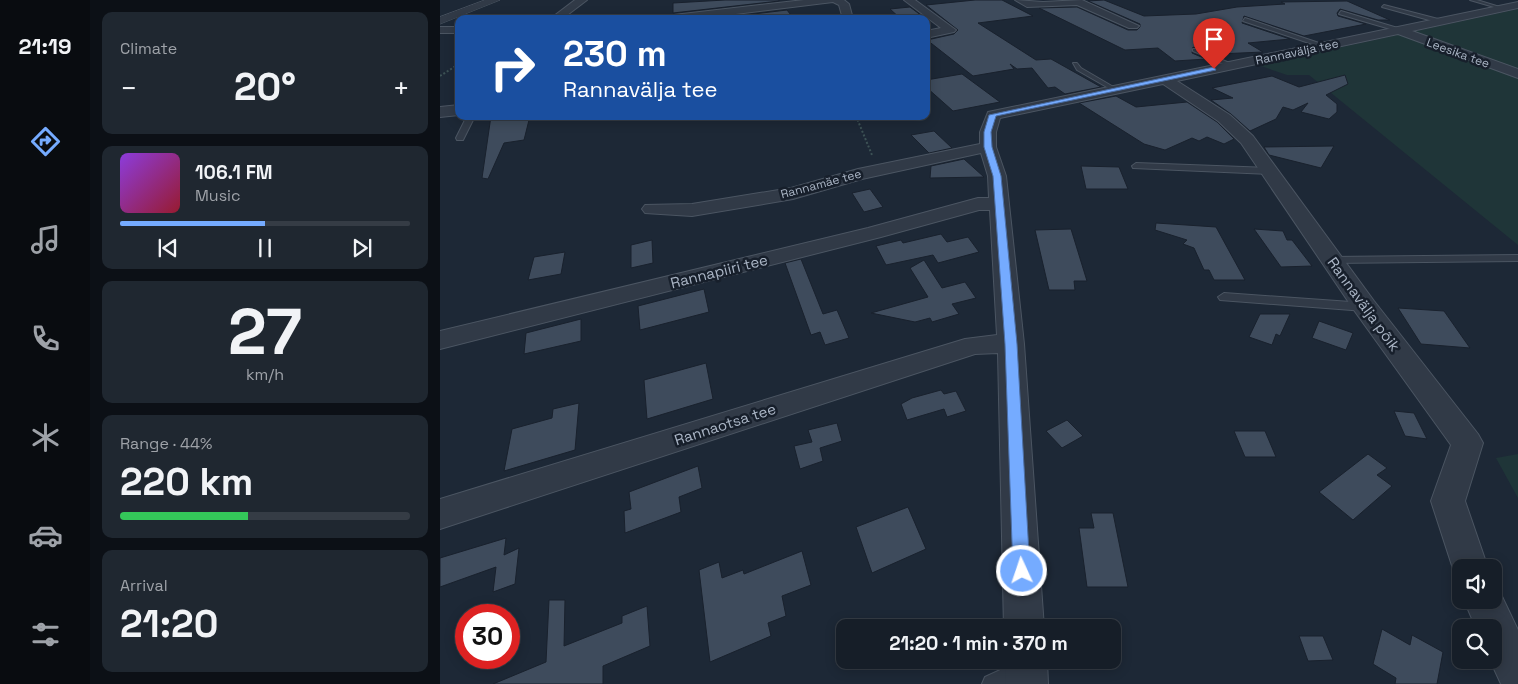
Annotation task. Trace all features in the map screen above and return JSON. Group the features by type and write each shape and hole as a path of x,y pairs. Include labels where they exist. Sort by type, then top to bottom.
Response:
{"street":[{"path":"456,15 495,0"},
{"path":"561,15 582,0"},
{"path":"702,14 710,0"},
{"path":"695,15 739,14 830,0"},
{"path":"837,0 844,4 847,15"},
{"path":"909,0 930,15"},
{"path":"1020,0 1027,4 1043,5 1078,2 1133,26"},
{"name":"Rannavälja tee","path":"1024,619 1011,344 997,176 988,147 988,132 993,115 1510,6"},
{"path":"440,21 455,15"},
{"path":"930,15 950,30 930,34"},
{"path":"440,30 455,30"},
{"name":"Leesika tee","path":"1399,30 1518,74"},
{"name":"Rannavälja põik","path":"1165,79 1224,118 1247,140 1365,307 1467,443 1448,501 1467,559"},
{"path":"440,112 455,110"},
{"name":"Rannamäe tee","path":"652,209 692,210 793,193 880,169 988,147"},
{"name":"Rannapiiri tee","path":"440,340 874,233 978,204 999,204"},
{"name":"Rannaotsa tee","path":"440,514 974,345 1011,344"},
{"path":"1487,609 1518,675"}],"lane":[{"path":"1472,0 1510,6"},
{"path":"1384,6 1440,21"},
{"path":"1341,12 1399,30"},
{"path":"1245,20 1323,46"},
{"path":"1194,50 1231,65"},
{"path":"1075,64 1079,69 1114,89"},
{"path":"460,138 469,120"},
{"path":"1136,166 1270,171"},
{"path":"1331,260 1518,258"},
{"path":"1224,297 1365,307"}],"path":[{"path":"440,76 455,67"},
{"path":"857,120 866,144 880,169"}],"green space":[{"path":"1518,9 1518,245 1309,75 1287,75 1258,65"},
{"path":"1518,454 1518,498 1496,458"}],"building":[{"path":"725,0 779,1 673,13 673,3"},
{"path":"975,0 1002,0 1033,16 978,23 1036,60 1051,59 1101,87 1065,94 1055,87 1048,88 1032,68 1017,69 1010,64 1014,69 973,76 930,42 930,39 954,34 958,30 926,5"},
{"path":"1104,0 1144,16 1196,14 1237,7 1285,4 1281,2 1347,1 1390,20 1378,20 1340,9 1337,13 1338,16 1366,24 1304,36 1244,16 1242,23 1290,39 1248,43 1263,52 1218,54 1226,57 1193,47 1192,53 1206,59 1175,61 1158,48 1125,50 1039,8 1077,7 1128,30 1137,30 1140,27 1140,24 1088,1"},
{"path":"910,7 921,15 897,15 890,9"},
{"path":"787,10 791,15 745,15"},
{"path":"962,74 1000,102 953,111 930,91 930,79"},
{"path":"1345,75 1348,84 1326,95 1337,104 1337,112 1329,119 1301,112 1308,103 1293,110 1283,107 1276,119 1250,131 1211,100 1233,98 1212,88 1272,76 1299,87"},
{"path":"1116,96 1136,107 1187,102 1217,122 1234,139 1224,144 1207,137 1199,141 1192,138 1165,150 1144,144 1079,103"},
{"path":"490,120 529,120 524,140 504,143 488,179 482,178"},
{"path":"934,131 952,148 929,153 911,135"},
{"path":"1334,146 1321,168 1269,155 1264,147"},
{"path":"964,159 984,177 930,178 931,166"},
{"path":"1081,166 1119,167 1128,189 1086,189"},
{"path":"870,189 883,207 864,212 852,193"},
{"path":"1156,223 1216,227 1245,280 1214,280 1209,270 1204,270 1194,248 1183,244 1187,240 1155,230"},
{"path":"1071,229 1087,281 1074,281 1075,290 1049,290 1035,230"},
{"path":"1254,229 1283,231 1287,240 1292,240 1312,266 1281,267"},
{"path":"941,234 947,242 968,237 979,252 938,263 933,255 886,265 876,246 901,240 903,243"},
{"path":"652,240 653,263 631,268 631,245"},
{"path":"565,252 561,274 528,280 534,257"},
{"path":"801,259 823,314 837,310 849,338 825,345 820,332 811,335 785,263"},
{"path":"924,260 942,288 965,282 976,298 952,304 959,314 932,322 930,318 915,322 871,313 928,297 910,268"},
{"path":"704,289 709,312 640,330 638,306"},
{"path":"1398,308 1444,311 1470,348 1421,344"},
{"path":"1260,314 1290,314 1280,336 1276,334 1272,345 1249,337"},
{"path":"581,319 581,341 524,354 526,333"},
{"path":"1319,321 1353,333 1346,350 1312,338"},
{"path":"706,363 713,399 647,419 644,380"},
{"path":"941,390 944,394 956,391 966,411 947,417 944,409 907,420 901,404 912,398"},
{"path":"579,403 575,450 504,471 512,429 552,418 553,409"},
{"path":"1394,411 1414,413 1427,439 1405,436"},
{"path":"1067,420 1083,436 1062,448 1046,431"},
{"path":"837,423 842,441 820,448 823,461 800,469 794,446 812,442 808,430"},
{"path":"1234,431 1265,431 1276,457 1245,457"},
{"path":"1368,454 1387,468 1377,475 1392,486 1353,520 1319,492"},
{"path":"698,466 702,488 679,497 681,512 625,533 624,511 631,509 629,492"},
{"path":"908,507 926,549 872,573 856,527"},
{"path":"1091,513 1113,513 1128,587 1087,587 1079,528 1094,528"},
{"path":"506,538 504,555 519,548 515,584 493,592 496,567 440,587 440,558"},
{"path":"802,551 811,585 782,596 786,616 768,623 771,636 710,662 699,570 719,562 722,578 743,570 744,574"},
{"path":"549,600 565,600 564,646 622,623 622,616 647,606 650,646 603,666 603,684 493,684 546,662"},
{"path":"1382,629 1410,645 1412,635 1443,652 1437,684 1395,684 1396,678 1373,664"},
{"path":"1299,636 1323,636 1333,660 1308,661"}],"route":[{"path":"1022,571 1011,344 997,176 988,147 988,132 993,115 1024,107 1214,69"}]}
